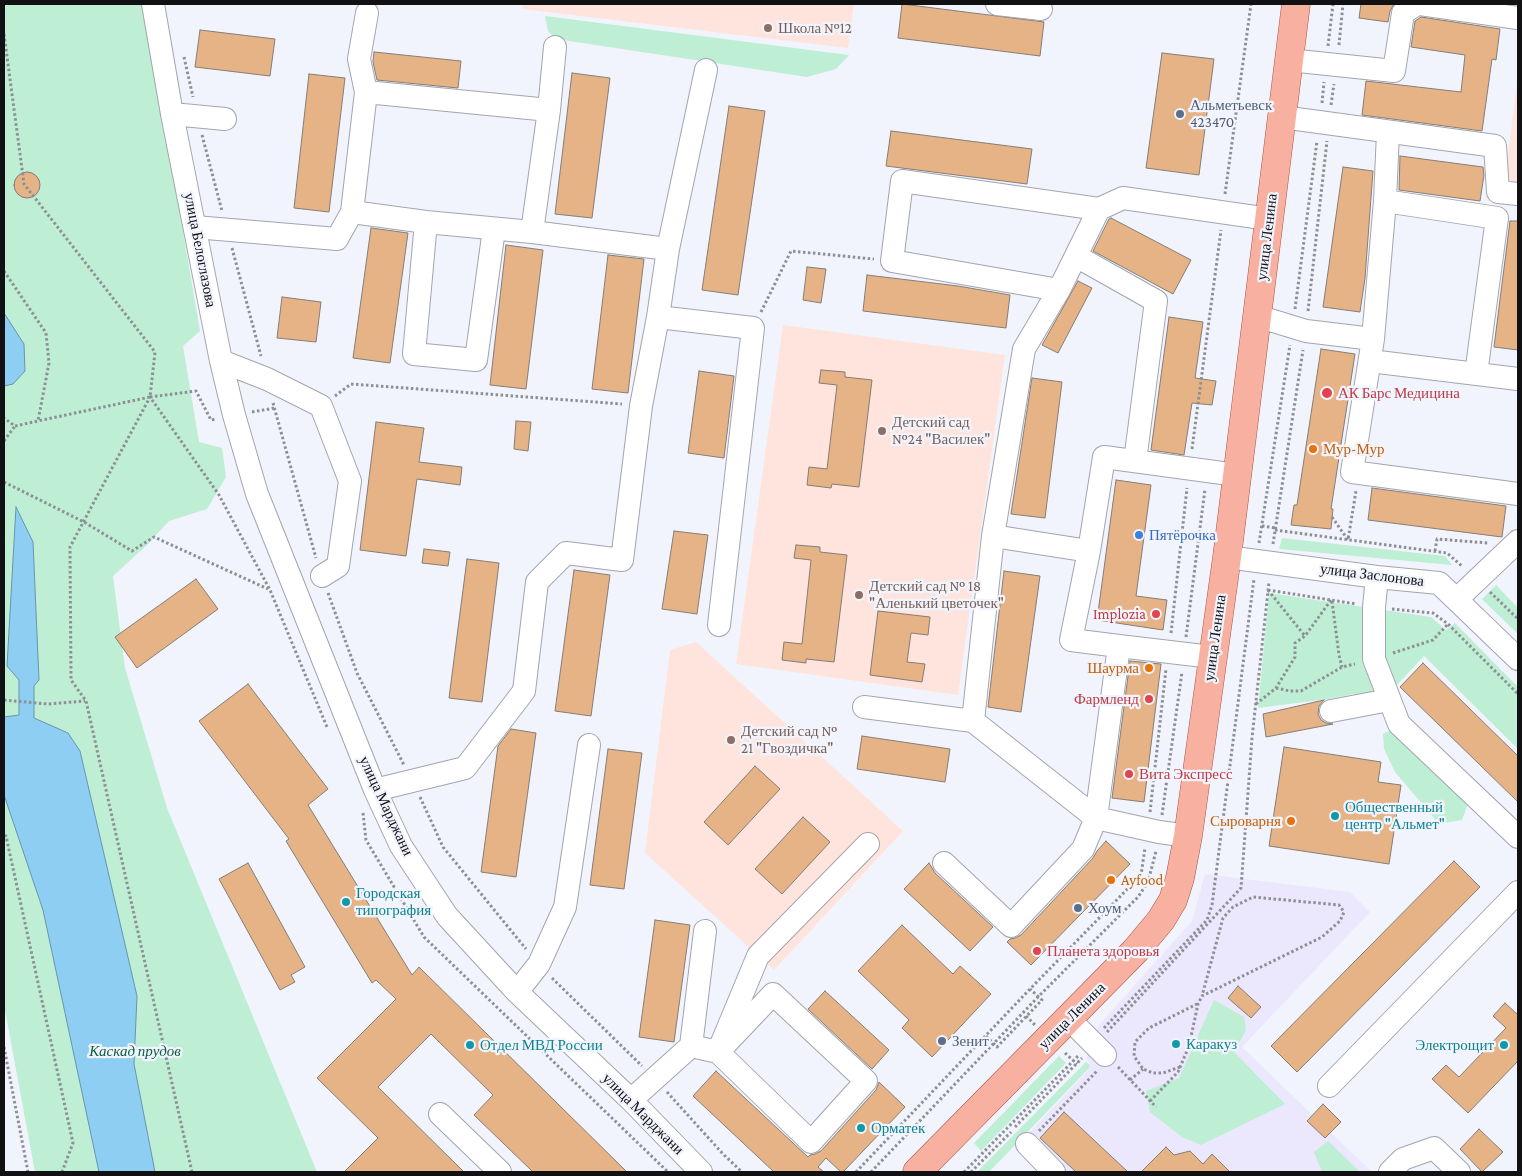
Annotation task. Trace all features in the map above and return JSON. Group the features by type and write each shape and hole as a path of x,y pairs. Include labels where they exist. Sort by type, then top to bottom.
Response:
{"main road":[{"name":"улица Ленина","path":"917,1172 1136,950 1161,920 1173,900 1180,878 1188,836 1227,557 1296,4"}],"street":[{"name":"улица Белоглазова","path":"153,4 172,114 221,361 234,415 257,494"},
{"path":"997,4 1041,9"},
{"path":"1289,60 1394,72 1403,14 1418,4 1518,18"},
{"path":"195,227 338,239 352,212 366,92 359,59 368,13"},
{"path":"532,232 549,110 555,47"},
{"path":"367,797 465,768 524,691 537,582 566,553 622,560 641,406 658,317 668,248 706,70"},
{"path":"366,92 549,110"},
{"path":"172,114 225,119"},
{"path":"1282,117 1495,146 1498,192 1518,194"},
{"path":"1388,132 1385,200 1371,350 1352,472 1518,494"},
{"path":"1060,290 892,261 902,181 1099,209 1123,198 1269,219"},
{"path":"1385,200 1497,218 1476,374"},
{"path":"974,721 993,536 1024,349 1060,290 1099,209"},
{"path":"352,212 426,222 668,248"},
{"path":"426,222 414,354 458,359 476,360 494,229"},
{"path":"1076,256 1156,302 1135,461"},
{"path":"1257,316 1371,350 1476,374 1518,379"},
{"path":"658,317 753,328 719,624"},
{"path":"221,361 267,379 321,406 350,481 338,566 322,576"},
{"path":"1212,657 1071,640 1089,551 1104,457 1237,475"},
{"name":"улица Марджани","path":"257,494 367,797 402,846 447,916 517,992 631,1100 702,1172"},
{"path":"993,536 1089,551"},
{"path":"1457,599 1516,543"},
{"name":"улица Заслонова","path":"1227,557 1376,577 1439,583 1518,659"},
{"path":"1376,577 1374,659 1399,724 1518,837"},
{"path":"944,863 1011,926 1083,849 1096,818 1120,646"},
{"path":"1331,711 1389,700"},
{"path":"864,707 974,721 1096,818 1148,830 1188,836"},
{"path":"517,992 539,964 565,907 589,745"},
{"path":"718,1052 758,956 868,844"},
{"path":"1329,1086 1518,892"},
{"path":"631,1100 691,1046 705,931"},
{"path":"691,1046 718,1052 811,1142 866,1081 773,994 718,1052"},
{"path":"1069,1019 1107,1056"},
{"path":"440,1114 500,1172"},
{"path":"1027,1144 1054,1172"},
{"path":"1390,1172 1403,1159 1434,1148 1459,1172"}],"path":[{"path":"856,1172 1141,875 1148,830 1189,469 1251,4"},
{"path":"1305,636 1268,590 1270,563 1306,331 1343,4"},
{"path":"4,34 24,184 155,352 150,397 70,547 70,680 86,701 192,1172"},
{"path":"183,51 197,116 274,408 322,576 356,673 413,782 443,847 539,964 655,1079 742,1172"},
{"path":"753,328 790,251 892,261"},
{"path":"4,271 46,334 49,363 38,421"},
{"path":"321,406 351,384 641,406"},
{"path":"4,441 15,426 150,397"},
{"path":"150,397 220,495 270,590 329,733"},
{"path":"274,408 283,408"},
{"path":"4,418 15,426"},
{"path":"1348,540 1358,481 1364,474"},
{"path":"4,482 84,522 132,551 154,537 270,590"},
{"path":"1332,517 1348,540"},
{"path":"1262,526 1447,553 1518,619"},
{"path":"1435,551 1437,539 1516,543"},
{"path":"1268,590 1374,607 1433,613 1448,624 1518,694"},
{"path":"1256,704 1276,688 1295,657 1295,643 1305,636 1332,600"},
{"path":"1332,600 1342,667"},
{"path":"1276,688 1301,691 1342,667 1433,640 1448,624"},
{"path":"4,700 48,704 86,701"},
{"path":"366,840 363,814 367,797"},
{"path":"4,836 6,836 73,1142 62,1172"},
{"path":"1150,1101 1178,1072 1189,1046 1198,1004 1202,996 1223,918 1233,907 1253,896 1339,905 1344,912 1340,922 1322,937 1202,996"},
{"path":"986,1036 997,1047 1042,1000 1030,989"},
{"path":"1180,1067 1163,1073 1153,1073 1143,1069 1134,1056 1135,1042 1149,1028 1198,1004"},
{"path":"4,1047 28,1172"},
{"path":"1027,1144 1107,1056 1156,1107"},
{"path":"1130,1080 1143,1069"}],"shaded area":[{"name":"Школа №12","path":"523,4 854,4 848,48 522,9"},
{"path":"1518,74 1518,182 1505,180"},
{"path":"783,325 1005,355 958,695 736,664"},
{"name":"Детский сад № 21 \"Гвоздичка\"","path":"696,642 903,831 774,970 645,853 670,650"},
{"path":"1205,874 1350,892 1370,912 1242,1047 1372,1172 1039,1172 1015,1148 1092,1066 1086,1058 1098,1026 1192,921"}],"green space":[{"name":"Каскад прудов","path":"4,4 144,4 200,331 183,346 199,442 222,448 226,477 207,509 169,521 148,544 113,576 125,668 167,808 317,1172 35,1172 4,1005"},
{"path":"545,16 849,55 836,69 807,77 556,39 548,31"},
{"path":"1282,538 1445,556 1452,565 1279,549"},
{"path":"1496,585 1518,608 1518,634 1482,599"},
{"path":"1269,593 1431,617 1446,630 1455,623 1518,687 1518,749 1424,656 1380,703 1353,694 1258,708"},
{"path":"1395,728 1470,798 1462,820 1439,824 1395,772 1384,749 1383,734"},
{"path":"1214,1000 1244,1017 1246,1030 1234,1052 1285,1104 1201,1145 1182,1137 1150,1112 1146,1091 1179,1078"},
{"path":"1059,1056 1066,1063 981,1151 974,1143"},
{"path":"1086,1062 1091,1066 989,1172 977,1172"},
{"path":"1328,1141 1360,1172 1322,1172 1314,1152"}],"water":[{"path":"4,313 24,344 25,371 13,384 4,386"},
{"path":"16,507 33,542 39,680 34,686 34,718 68,733 80,751 137,996 134,1064 155,1172 99,1172 43,910 4,795 4,717 19,715 19,680 7,666"}],"building":[{"path":"902,4 1044,22 1040,56 898,38"},
{"path":"1361,4 1394,4 1390,11 1388,22 1359,18"},
{"path":"1421,17 1500,29 1496,60 1492,59 1482,131 1362,115 1366,81 1461,92 1465,55 1411,47 1415,21"},
{"path":"200,30 275,39 270,76 195,67"},
{"path":"374,52 461,61 458,88 377,80 373,62"},
{"name":"Альметьевск 423470","path":"1162,53 1214,59 1199,175 1146,168"},
{"path":"572,73 610,78 592,218 555,214"},
{"path":"309,74 345,78 329,212 294,208"},
{"path":"729,106 765,111 738,295 702,290"},
{"path":"891,131 1032,149 1027,184 886,166"},
{"path":"1400,156 1483,167 1484,175 1480,201 1399,190"},
{"path":"1343,167 1373,171 1365,278 1360,312 1323,307"},
{"path":"27,172 36,176 40,185 36,194 27,198 18,194 14,185 18,176"},
{"path":"1111,218 1191,260 1173,294 1093,251"},
{"path":"1510,221 1518,221 1518,350 1494,347"},
{"path":"371,228 408,233 390,363 353,358"},
{"path":"506,245 543,250 526,389 490,385"},
{"path":"608,255 644,259 628,393 592,389"},
{"path":"807,267 826,269 821,303 803,300"},
{"path":"867,275 958,286 1010,295 1006,328 863,311"},
{"path":"1078,281 1092,288 1058,353 1042,345"},
{"path":"282,297 321,302 316,342 277,338"},
{"path":"1169,317 1203,322 1195,378 1216,381 1212,405 1192,403 1184,455 1151,450"},
{"path":"1321,349 1355,354 1331,509 1333,509 1331,529 1291,525 1294,505 1297,505"},
{"path":"821,370 845,372 845,377 872,380 859,487 832,484 831,488 807,485 809,467 827,469 837,385 819,383"},
{"path":"699,371 734,376 724,458 688,453"},
{"path":"1032,378 1062,382 1045,518 1011,514"},
{"path":"516,421 531,422 528,451 514,449"},
{"path":"376,422 424,428 419,462 462,467 460,485 417,479 406,556 360,550"},
{"path":"1116,480 1151,485 1136,596 1167,600 1163,630 1097,620"},
{"path":"1372,488 1506,506 1502,537 1368,520"},
{"path":"674,531 708,535 697,614 662,609"},
{"path":"796,545 820,547 820,552 847,555 834,662 806,659 806,663 782,660 784,642 802,644 811,560 794,558"},
{"path":"424,549 450,552 448,566 422,563"},
{"path":"467,559 499,563 482,702 449,698"},
{"path":"574,570 610,575 591,716 555,711"},
{"path":"1004,571 1040,576 1021,712 988,707"},
{"path":"196,579 218,609 137,668 115,637"},
{"path":"878,611 930,617 928,635 911,633 907,662 925,664 922,682 870,675"},
{"path":"1130,661 1161,664 1144,802 1112,798"},
{"path":"1423,663 1518,756 1518,802 1400,687"},
{"path":"248,684 328,789 308,805 412,975 419,967 627,1172 533,1172 474,1115 493,1095 431,1034 378,1087 464,1172 344,1172 378,1138 317,1078 396,999 376,980 372,983 286,841 289,839 199,721"},
{"path":"1324,700 1319,706 1318,714 1321,720 1333,724 1266,737 1263,714"},
{"path":"511,729 536,733 516,877 481,872 498,746"},
{"path":"862,736 950,749 945,782 857,769"},
{"name":"Общественный центр \"Альмет\"","path":"1284,747 1381,762 1378,782 1401,785 1389,864 1269,846"},
{"path":"608,749 642,753 624,889 590,885"},
{"path":"755,766 780,789 728,845 704,822"},
{"path":"803,817 830,842 782,894 755,869"},
{"path":"1106,841 1130,864 1031,965 1007,942 1021,935 1093,858"},
{"path":"1454,861 1480,887 1297,1072 1271,1046"},
{"path":"248,863 305,967 291,975 295,982 280,990 219,879"},
{"path":"929,863 935,873 993,927 970,951 904,889"},
{"path":"655,920 690,925 674,1042 639,1037"},
{"path":"902,925 953,974 960,966 991,994 932,1057 902,1028 909,1020 858,971"},
{"path":"1238,986 1261,1007 1251,1018 1228,998"},
{"path":"825,991 889,1050 872,1069 808,1009"},
{"name":"Электрощит","path":"1505,1003 1518,1015 1518,1061 1468,1113 1432,1079 1446,1065 1459,1077 1506,1028 1493,1016"},
{"path":"716,1071 808,1157 821,1151 876,1090 879,1082 905,1107 843,1172 826,1158 818,1167 824,1172 774,1172 693,1096"},
{"path":"1323,1104 1341,1122 1325,1138 1307,1121"},
{"path":"1064,1112 1128,1172 1076,1172 1040,1138"},
{"path":"1479,1129 1503,1152 1482,1172 1460,1149"},
{"path":"1166,1147 1174,1155 1190,1151 1203,1164 1212,1154 1230,1172 1141,1172"}],"place":[{"name":"Школа №12","path":"768,28"},
{"name":"Альметьевск 423470","path":"1180,114"},
{"name":"АК Барс Медицина","path":"1327,393"},
{"name":"Детский сад №24 \"Василек\"","path":"882,431"},
{"name":"Мур-Мур","path":"1313,449"},
{"name":"Пятёрочка","path":"1139,535"},
{"name":"Детский сад № 18 \"Аленький цветочек\"","path":"859,595"},
{"name":"Implozia","path":"1156,614"},
{"name":"Шаурма","path":"1149,668"},
{"name":"Фармленд","path":"1149,699"},
{"name":"Детский сад № 21 \"Гвоздичка\"","path":"731,740"},
{"name":"Вита Экспресс","path":"1129,774"},
{"name":"Общественный центр \"Альмет\"","path":"1335,816"},
{"name":"Сыроварня","path":"1291,821"},
{"name":"Ayfood","path":"1111,880"},
{"name":"Городская типография","path":"346,902"},
{"name":"Хоум","path":"1078,908"},
{"name":"Планета здоровья","path":"1037,951"},
{"name":"Зенит","path":"942,1041"},
{"name":"Каракуз","path":"1176,1044"},
{"name":"Отдел МВД России","path":"470,1045"},
{"name":"Электрощит","path":"1504,1045"},
{"name":"Орматек","path":"861,1128"}]}
